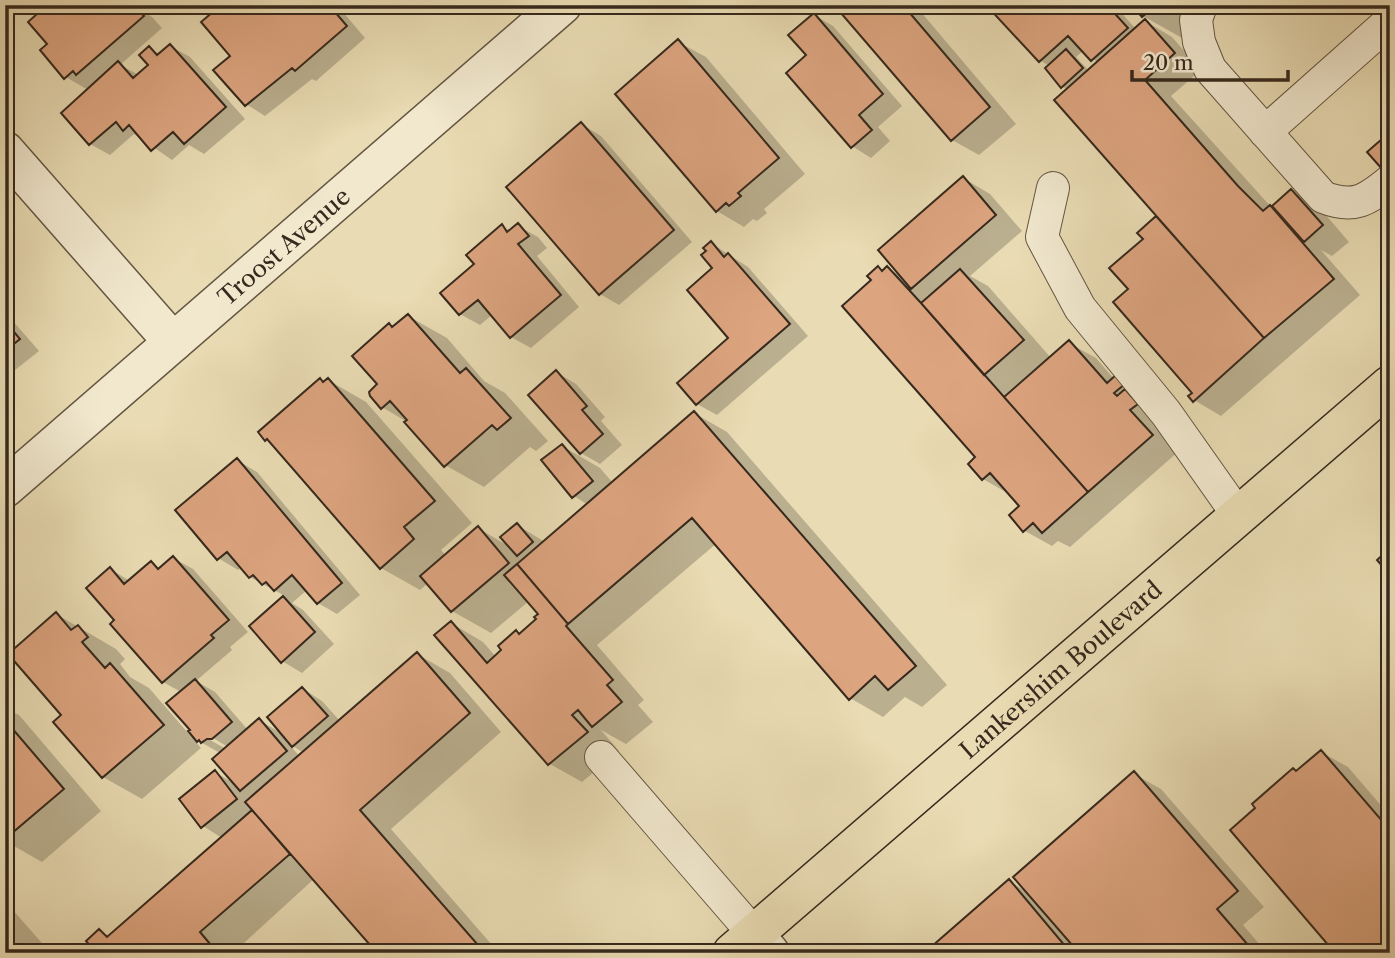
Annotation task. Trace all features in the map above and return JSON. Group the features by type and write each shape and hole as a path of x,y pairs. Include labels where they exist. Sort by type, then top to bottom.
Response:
{"main road":[{"name":"Lankershim Boulevard","path":"752,946 1390,385"}],"street":[{"name":"Troost Avenue","path":"5,488 562,5"},
{"path":"5,151 173,342"}],"lane":[{"path":"1201,5 1196,20 1199,42 1210,69 1323,197 1342,205 1368,199 1390,181"},
{"path":"1265,132 1390,21"},
{"path":"1053,188 1042,237 1080,308 1166,413 1238,516"},
{"path":"601,757 752,946"}],"building":[{"path":"47,5 115,5 121,13 134,5 144,16 76,75 73,71 64,79 40,50 47,44 28,22"},
{"path":"221,5 329,5 347,26 295,71 292,68 245,106 213,70 230,56 201,22"},
{"path":"834,5 903,5 990,107 951,141"},
{"path":"986,5 1107,5 1128,28 1091,61 1068,36 1039,62"},
{"path":"1132,5 1156,5 1142,17"},
{"path":"814,13 883,94 859,115 872,130 851,148 786,73 806,55 788,35"},
{"path":"1145,19 1175,53 1145,80 1238,186 1263,211 1270,205 1334,279 1264,338 1054,100"},
{"path":"678,39 779,158 738,193 741,196 729,206 726,203 716,212 615,94"},
{"path":"170,44 226,107 184,144 173,132 151,151 129,125 123,131 116,122 89,145 61,113 118,61 133,78 148,65 139,55 149,46 157,55"},
{"path":"1066,49 1083,68 1061,88 1045,68"},
{"path":"581,122 674,230 599,295 506,187"},
{"path":"1390,132 1390,178 1367,152"},
{"path":"963,176 996,215 911,289 878,250"},
{"path":"1291,189 1323,225 1304,242 1272,206"},
{"path":"1156,216 1264,338 1193,402 1188,396 1192,393 1113,302 1128,289 1109,268 1143,239 1137,233"},
{"path":"518,223 529,236 518,244 561,295 510,338 478,300 459,315 440,293 474,264 466,255 502,224 507,232"},
{"path":"711,241 724,257 728,253 790,324 696,405 677,383 728,338 687,290 712,268 701,255 706,251 703,248"},
{"path":"878,266 882,271 887,266 1088,492 1042,533 1033,523 1023,532 1009,515 1019,506 990,473 982,480 968,464 975,457 842,306 871,280 867,276"},
{"path":"960,269 1024,340 984,375 921,303"},
{"path":"408,314 460,373 466,368 511,418 497,430 492,425 444,467 404,422 407,420 390,401 381,409 370,396 369,392 377,384 352,356 389,323 392,327"},
{"path":"5,321 20,339 5,351"},
{"path":"1069,340 1107,383 1117,374 1125,384 1114,393 1117,396 1125,389 1138,404 1130,410 1153,435 1088,492 1004,397"},
{"path":"556,370 587,406 582,410 603,434 580,454 528,395"},
{"path":"320,378 323,382 328,378 435,501 404,527 414,539 380,569 258,432"},
{"path":"694,411 916,666 888,690 875,676 849,700 692,518 568,624 517,564"},
{"path":"562,444 593,481 572,498 541,460"},
{"path":"237,458 342,583 317,604 292,575 274,591 266,582 262,585 253,575 249,578 227,552 217,560 175,510"},
{"path":"517,523 533,542 517,556 500,537"},
{"path":"478,526 509,563 451,612 420,576"},
{"path":"1390,548 1390,575 1377,560"},
{"path":"173,556 229,620 211,635 214,638 162,683 110,624 114,620 86,588 110,567 124,584 151,561 158,569"},
{"path":"517,564 613,680 607,685 622,702 592,727 578,710 572,715 588,732 548,765 434,635 451,621 487,663 501,650 498,646 516,630 519,634 538,614 504,575"},
{"path":"283,596 315,632 281,663 249,626"},
{"path":"56,612 71,630 78,625 88,637 82,642 105,668 110,663 164,725 102,778 53,722 61,715 8,654"},
{"path":"417,652 470,713 360,810 485,953 377,953 245,802"},
{"path":"195,679 232,722 212,739 201,743 199,740 197,742 166,703"},
{"path":"302,687 328,716 292,747 267,717"},
{"path":"259,718 287,751 240,791 212,759"},
{"path":"5,720 64,789 5,839"},
{"path":"1321,750 1390,830 1390,953 1335,953 1230,830 1255,808 1252,804 1293,768 1296,771"},
{"path":"215,770 237,799 201,828 179,799"},
{"path":"1134,771 1238,891 1217,909 1255,953 1079,953 1013,877"},
{"path":"252,810 290,854 200,932 216,951 214,953 88,953 93,949 86,941 99,929 107,937"},
{"path":"1009,879 1071,953 925,953 931,947"}]}
